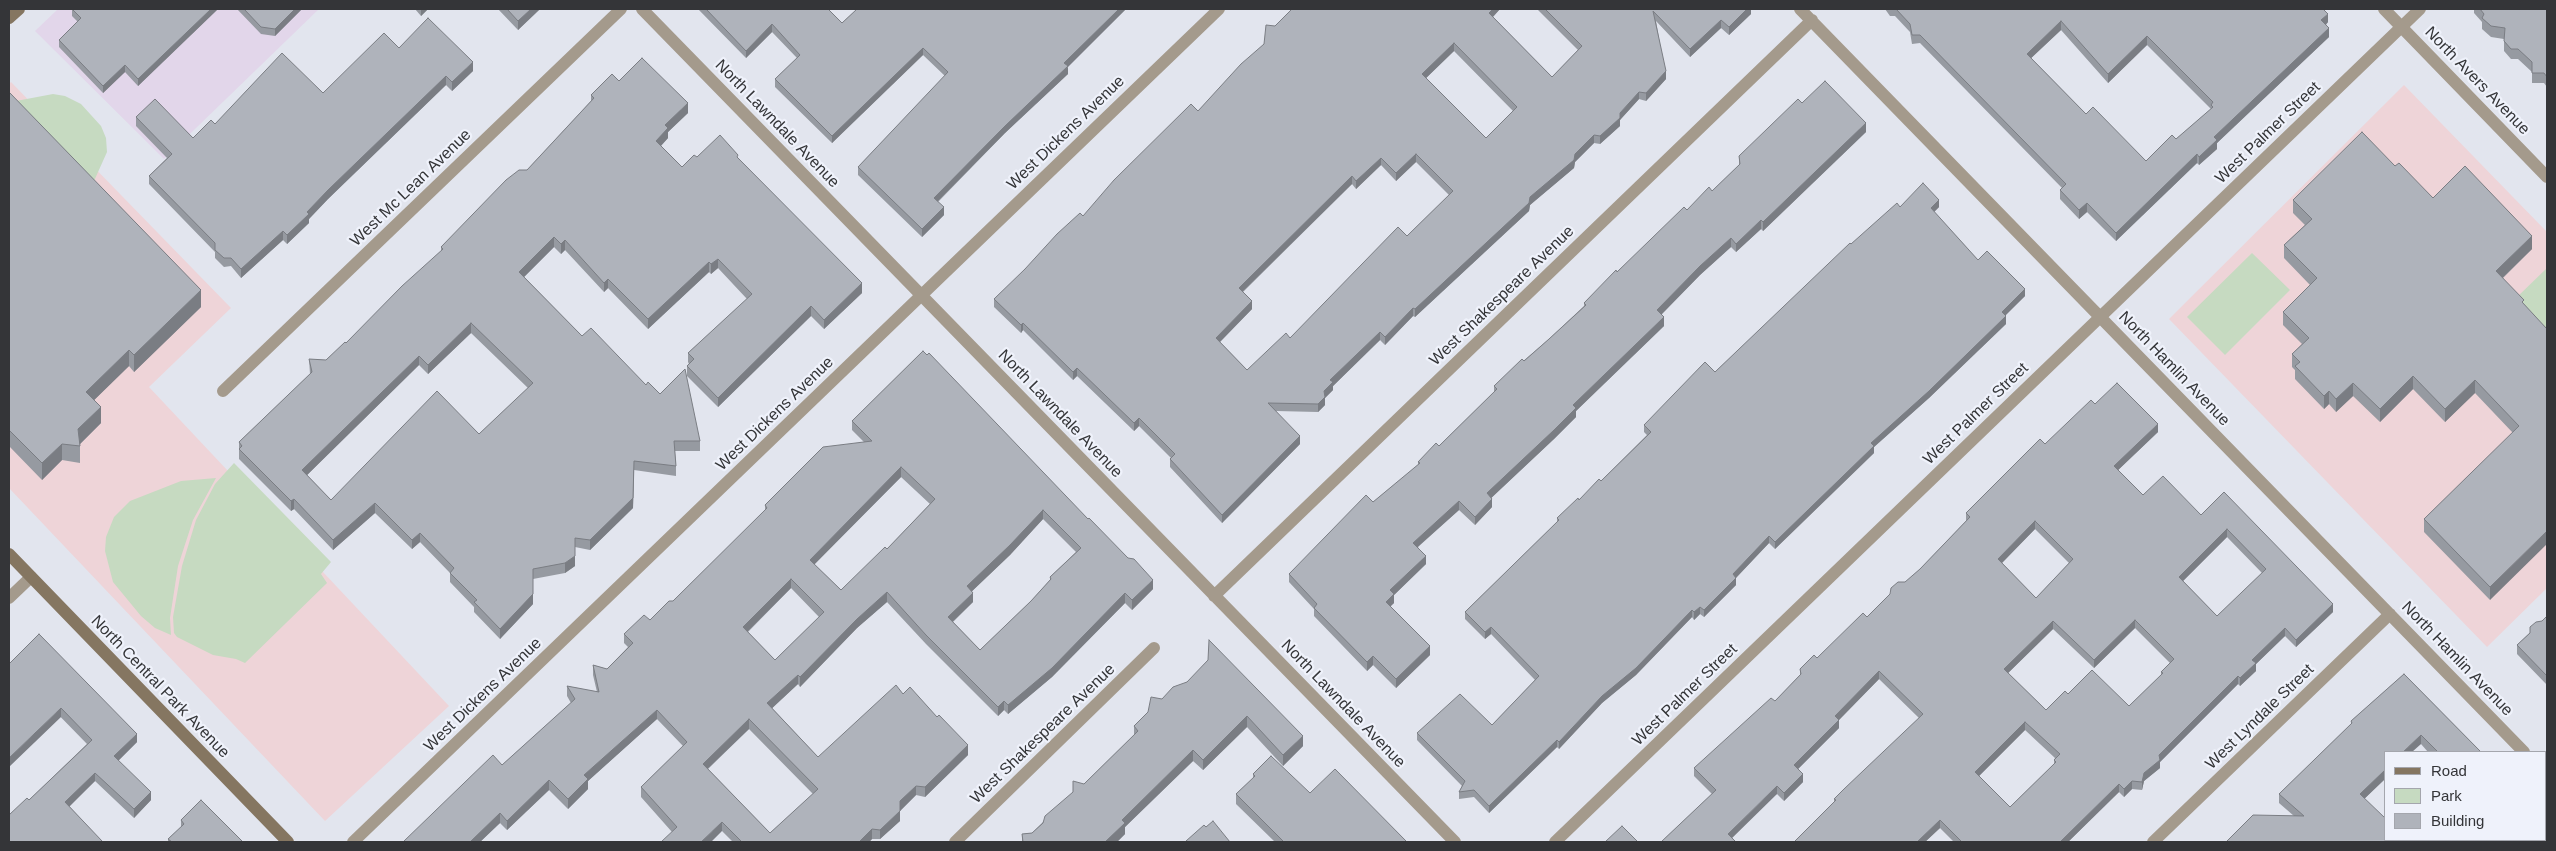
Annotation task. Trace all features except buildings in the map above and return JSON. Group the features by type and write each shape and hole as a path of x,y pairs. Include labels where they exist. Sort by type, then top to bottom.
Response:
{"street":[{"path":"9,18 19,9"},
{"name":"West Mc Lean Avenue","path":"223,391 621,9"},
{"name":"North Lawndale Avenue","path":"642,9 1454,842"},
{"name":"West Dickens Avenue","path":"353,842 1219,9"},
{"name":"North Hamlin Avenue","path":"1800,9 2523,751"},
{"name":"North Avers Avenue","path":"2384,9 2547,177"},
{"name":"West Palmer Street","path":"1555,842 2420,9"},
{"name":"West Shakespeare Avenue","path":"1214,596 1812,20"},
{"name":"North Central Park Avenue","path":"9,554 288,842"},
{"path":"9,598 31,576"},
{"name":"West Lyndale Street","path":"2153,842 2390,614"},
{"name":"West Shakespeare Avenue","path":"955,842 1154,648"}],"shaded area":[{"path":"58,9 319,9 164,159 35,31"},
{"path":"11,82 231,308 149,387 449,706 325,821 9,488 9,84"},
{"path":"2404,85 2547,232 2547,588 2487,647 2169,319"}],"green space":[{"path":"53,94 65,96 81,104 101,126 106,138 107,152 94,181 16,101"},
{"path":"2252,253 2290,290 2225,355 2187,317"},
{"path":"2547,268 2547,333 2514,300"},
{"path":"234,463 331,562 321,574 327,583 245,663 236,659 213,655 177,637 174,633 173,617 182,566 196,520 215,484"},
{"path":"216,478 193,520 178,566 170,618 171,635 155,628 141,616 113,582 105,551 106,537 114,517 130,501 181,481"}]}
